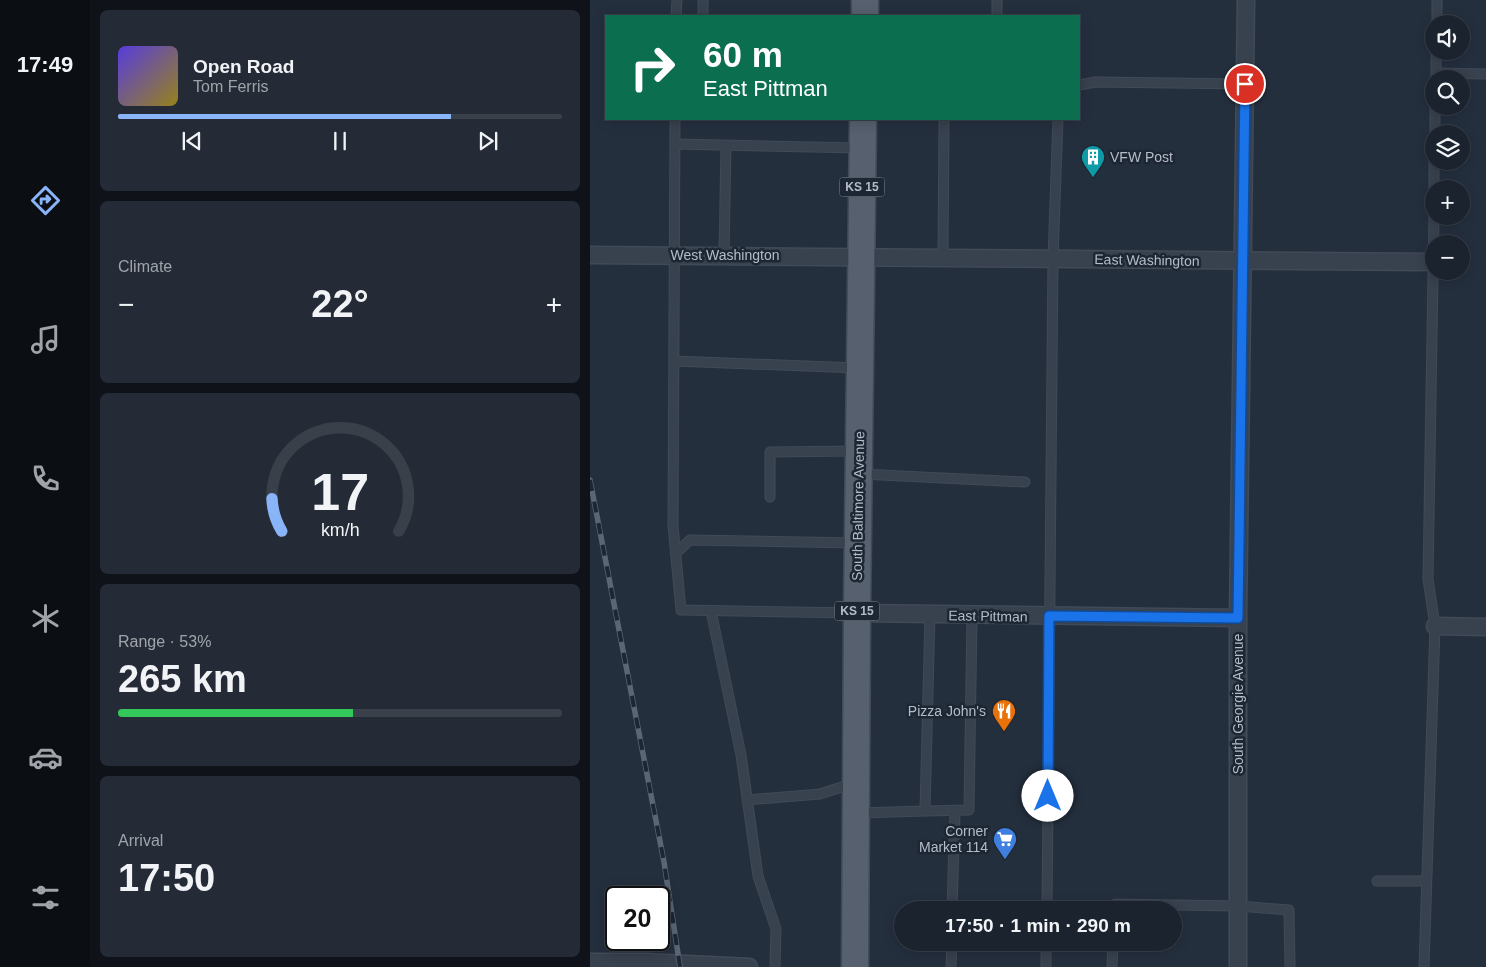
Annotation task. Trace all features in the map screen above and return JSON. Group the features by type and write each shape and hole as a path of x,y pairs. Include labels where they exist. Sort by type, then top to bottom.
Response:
{"main road":[{"path":"865,0 865,15"},
{"name":"KS 15","path":"861,255 863,120"},
{"name":"South Baltimore Avenue","path":"855,967 861,255"}],"street":[{"name":"South Georgie Avenue","path":"1238,967 1238,618 1246,0"},
{"name":"West Washington","path":"590,255 861,255"},
{"name":"East Washington","path":"861,255 1425,262"},
{"name":"East Pittman","path":"857,613 1238,618"},
{"path":"1435,626 1486,627"},
{"path":"599,964 654,962 749,967"}],"lane":[{"path":"676,0 676,15"},
{"path":"703,0 703,15"},
{"path":"997,0 998,15"},
{"path":"1437,0 1437,15"},
{"path":"1470,75 1486,74"},
{"path":"1080,85 1096,82 1245,84"},
{"path":"676,120 673,526 681,610 857,613"},
{"path":"943,257 944,120"},
{"path":"1047,901 1053,258 1058,120"},
{"path":"675,144 863,148"},
{"path":"724,255 726,145"},
{"path":"1424,967 1435,626 1428,579 1433,280"},
{"path":"674,361 860,368"},
{"path":"770,497 770,452 1025,482"},
{"path":"676,553 690,540 858,543"},
{"path":"711,611 741,755 758,876 776,930 775,967"},
{"path":"925,811 930,614"},
{"path":"856,813 969,810 972,616"},
{"path":"747,800 820,794 856,782"},
{"path":"952,901 955,810"},
{"path":"1377,881 1426,881"},
{"path":"1182,905 1238,906 1290,910 1290,967"},
{"path":"951,967 952,951"},
{"path":"1046,951 1046,967"},
{"path":"1112,967 1113,951"}],"railway":[{"path":"590,480 664,862 680,967"}],"place":[{"name":"VFW Post","path":"1093,178"},
{"name":"Pizza John's","path":"1004,732"},
{"name":"Corner Market 114","path":"1005,860"}],"route":[{"path":"1048,796 1049,616 1238,618 1245,84"}]}
